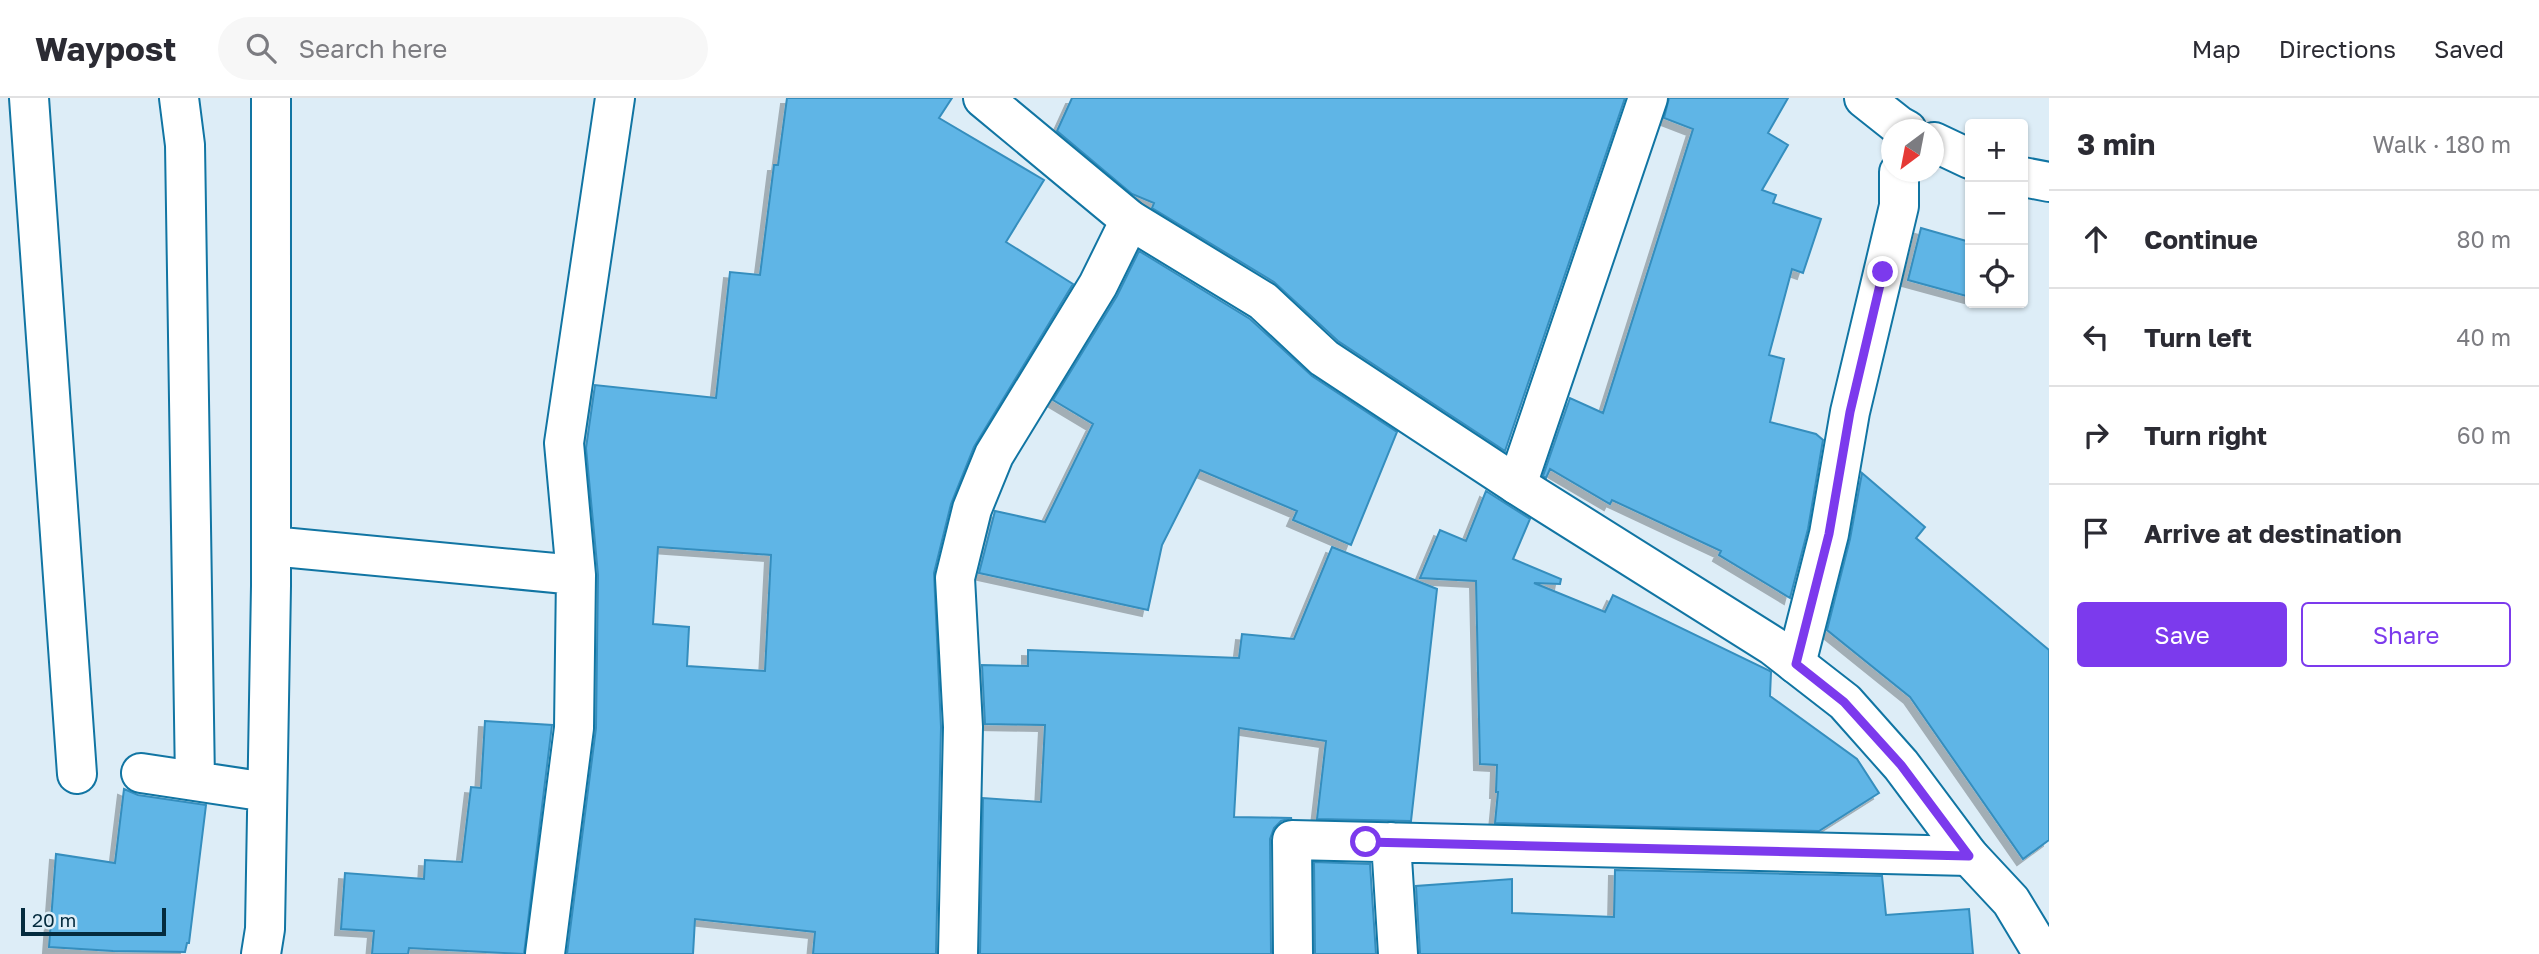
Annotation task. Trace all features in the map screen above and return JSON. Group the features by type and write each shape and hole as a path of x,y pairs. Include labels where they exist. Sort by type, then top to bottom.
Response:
{"street":[{"path":"29,98 77,774"},
{"path":"179,98 185,145 195,781"},
{"path":"261,954 265,929 271,547 271,98"},
{"path":"545,954 574,728 576,575 564,443 615,98"},
{"path":"983,98 1130,220 1263,301 1324,358 1517,485 1773,646 1796,664 1853,711 1901,765 1969,856 2011,901 2043,954"},
{"path":"1517,485 1648,98"},
{"path":"1864,98 1890,119"},
{"path":"1944,147 1965,157"},
{"path":"2028,178 2049,182"},
{"path":"1796,664 1829,534 1850,412 1899,206 1899,182"},
{"path":"958,954 963,727 956,578 958,566 972,509 994,455 1098,285 1130,220"},
{"path":"271,547 576,575"},
{"path":"141,773 267,792"},
{"path":"1293,954 1292,840 1969,856"},
{"path":"1391,842 1398,954"}],"building":[{"path":"787,98 952,98 939,118 1044,180 1006,242 1073,284 974,447 951,504 934,573 941,727 936,954 813,954 815,932 695,919 693,954 567,954 596,728 598,575 586,448 595,385 716,398 730,272 760,275 774,165 778,165","holes":["658,547 771,555 765,671 687,666 689,627 653,624"]},
{"path":"1072,98 1625,98 1505,451 1338,341 1274,282 1152,208 1154,203 1132,194 1057,131"},
{"path":"1669,98 1788,98 1768,133 1788,145 1762,190 1776,195 1773,203 1821,219 1803,273 1792,269 1769,355 1784,359 1770,422 1816,434 1823,440 1808,529 1790,598 1719,555 1721,551 1612,500 1610,504 1550,469 1546,478 1543,476 1570,398 1603,413 1693,129 1664,118"},
{"path":"1921,228 1965,241 1965,296 1908,280"},
{"path":"1139,251 1250,319 1312,376 1397,432 1351,545 1293,520 1297,511 1200,470 1162,545 1148,610 979,573 995,511 1045,522 1093,424 1053,400 1117,296"},
{"path":"1862,473 1925,527 1916,538 2049,650 2049,840 2023,859 1910,697 1827,630 1850,539"},
{"path":"1486,491 1530,519 1513,559 1561,579 1560,584 1534,583 1605,612 1613,595 1768,670 1771,672 1770,696 1857,759 1879,793 1819,831 1495,823 1497,765 1480,764 1476,581 1420,578 1440,530 1466,541"},
{"path":"1332,547 1437,589 1411,821 1317,819 1326,741 1239,728 1234,817 1292,818 1281,821 1274,828 1270,839 1271,954 980,954 983,798 1041,802 1045,725 985,724 982,665 1028,666 1028,650 1239,658 1242,634 1294,639"},
{"path":"485,721 552,725 524,954 409,948 408,954 372,954 374,931 341,929 345,873 424,879 425,860 462,862 471,787 481,788"},
{"path":"124,789 138,795 206,805 189,943 185,952 49,947 56,854 115,863"},
{"path":"1314,862 1370,864 1376,954 1315,954"},
{"path":"1615,870 1882,876 1886,915 1969,909 1973,954 1420,954 1416,886 1512,879 1512,913 1614,917"}],"route":[{"path":"1366,842 1969,856 1901,765 1844,702 1796,664 1829,534 1850,412 1883,272"}]}
